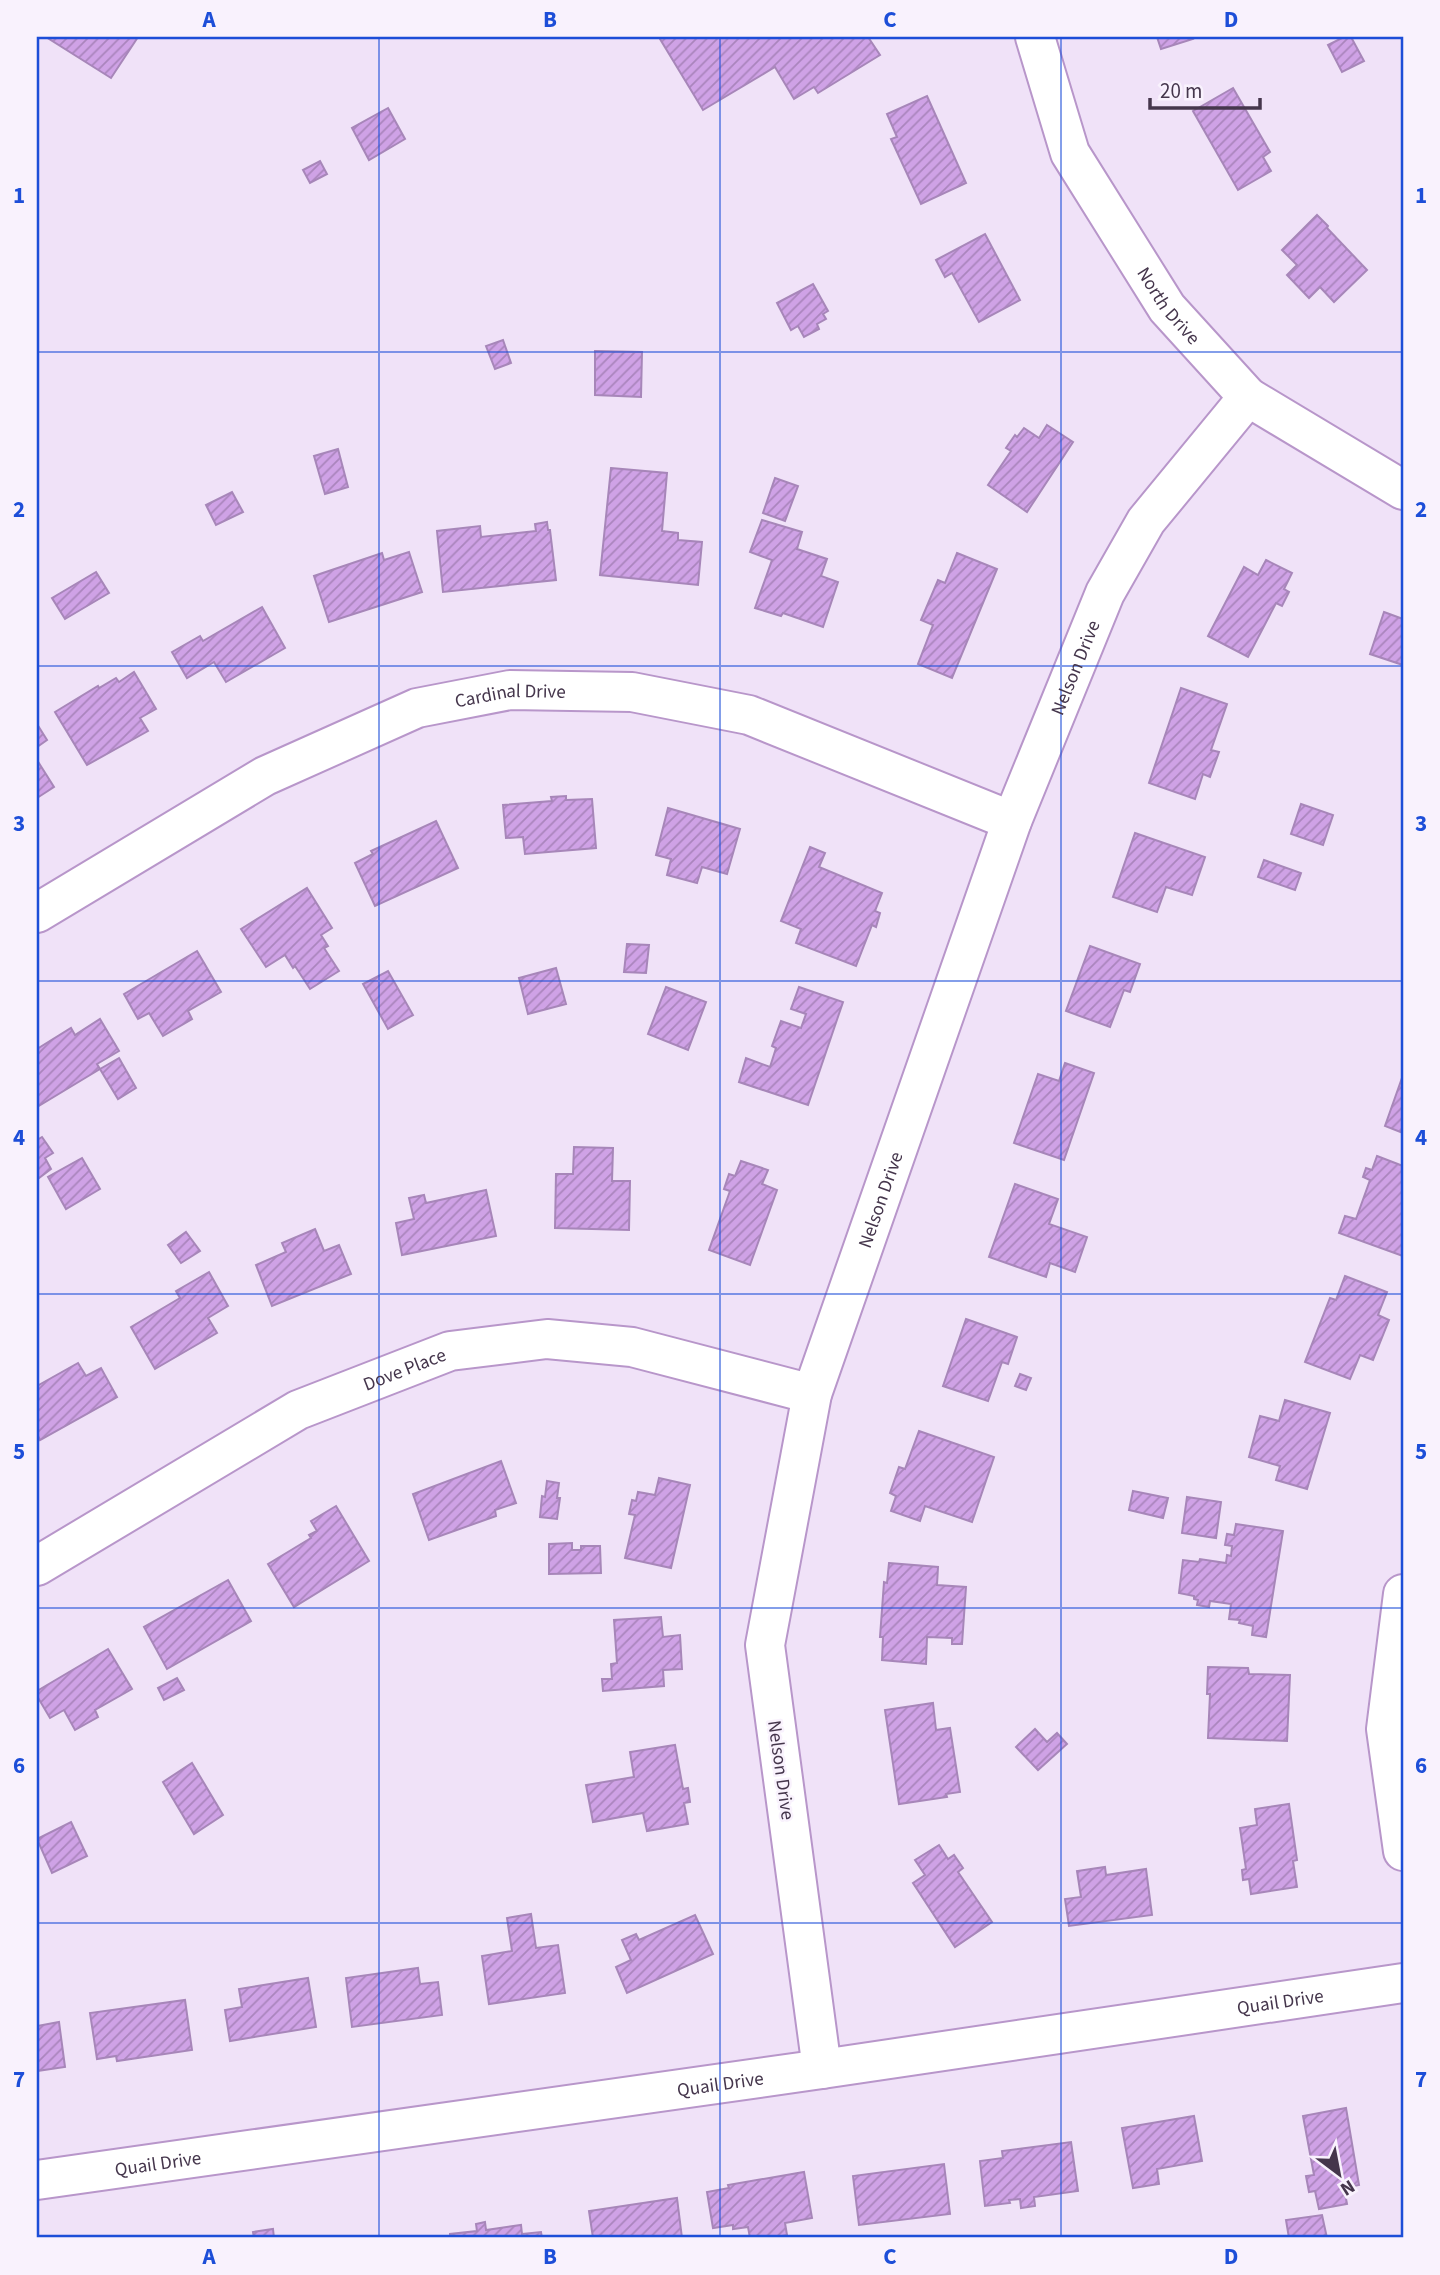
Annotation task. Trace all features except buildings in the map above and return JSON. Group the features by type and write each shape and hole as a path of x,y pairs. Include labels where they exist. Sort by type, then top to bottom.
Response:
{"street":[{"name":"North Drive","path":"1035,37 1070,153 1167,309 1248,397 1403,490"},
{"name":"Nelson Drive","path":"822,2069 765,1645 812,1394 1012,821 1105,593 1146,521 1248,397"},
{"name":"Cardinal Drive","path":"37,913 265,776 417,708 510,690 632,692 748,715 1012,821"},
{"name":"Dove Place","path":"37,1566 298,1410 450,1351 547,1339 632,1347 812,1394"},
{"path":"1403,1594 1386,1729 1403,1851"},
{"name":"Quail Drive","path":"37,2180 822,2069 1403,1983"}]}
